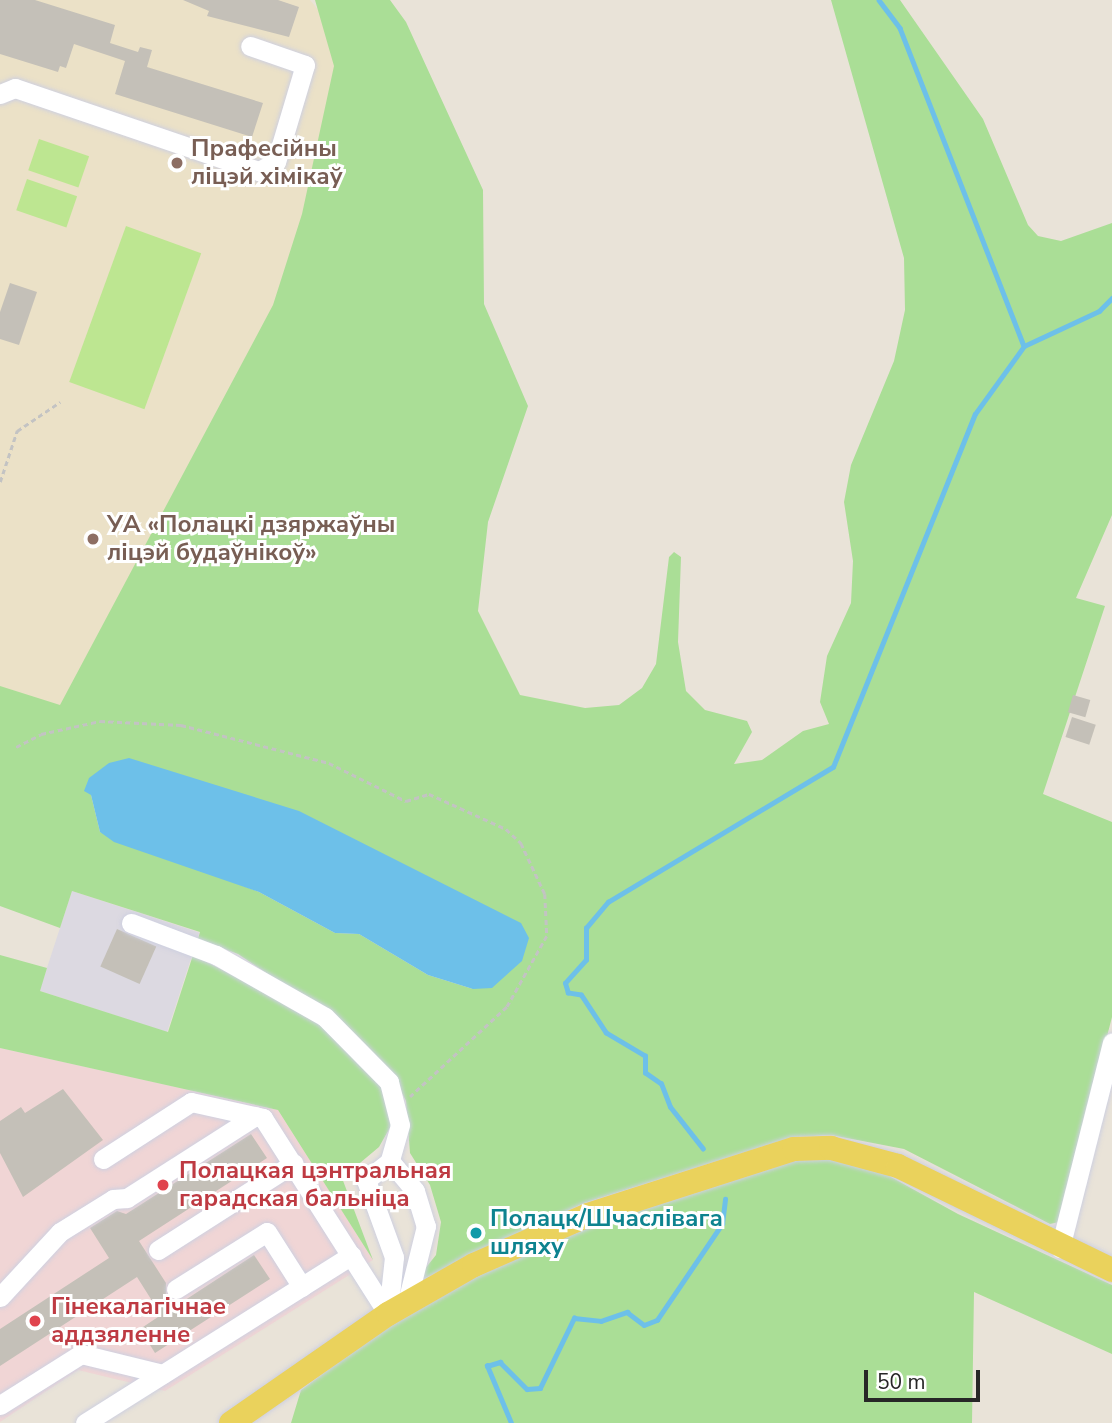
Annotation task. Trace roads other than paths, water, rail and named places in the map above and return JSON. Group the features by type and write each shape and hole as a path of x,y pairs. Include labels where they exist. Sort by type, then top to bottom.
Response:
{"main road":[{"path":"232,1423 397,1308 532,1237 676,1184 762,1157 831,1147 898,1166 1060,1248 1112,1270"}],"street":[{"path":"0,94 15,88 259,171 276,162 305,65 250,46"},
{"path":"131,923 216,955 325,1017 379,1068 399,1105 390,1161 366,1180 394,1257 397,1308"},
{"path":"1060,1248 1112,1042"},
{"path":"103,1159 191,1102 255,1116 270,1122 352,1255 397,1308"},
{"path":"0,1297 60,1232 113,1199 127,1198 255,1116"},
{"path":"390,1161 415,1191 426,1226 397,1308"},
{"path":"158,1250 294,1163"},
{"path":"176,1289 267,1232 302,1287"},
{"path":"85,1423 352,1255"},
{"path":"0,1405 81,1354 163,1374"}],"water":[{"path":"129,758 299,811 521,923 529,938 522,961 492,988 473,989 428,975 359,934 335,933 259,892 114,842 100,832 91,795 84,791 89,778 109,763"}],"waterway":[{"path":"879,0 900,28 1024,346"},
{"path":"703,1149 670,1107 661,1084 645,1073 645,1056 606,1033 581,995 568,993 565,983 586,960 586,928 608,902 833,767 975,414 1024,346 1099,311 1112,298"},
{"path":"511,1423 487,1366 500,1362 527,1389 540,1388 574,1318 601,1321 627,1312 644,1325 657,1320 722,1224 725,1199"}],"place":[{"name":"Прафесійны ліцэй хімікаў","path":"177,163"},
{"name":"УА «Полацкі дзяржаўны ліцэй будаўнікоў»","path":"93,539"},
{"name":"Полацкая цэнтральная гарадская бальніца","path":"163,1185"},
{"name":"Полацк/Шчаслівага шляху","path":"476,1233"},
{"name":"Гінекалагічнае аддзяленне","path":"35,1321"}]}
